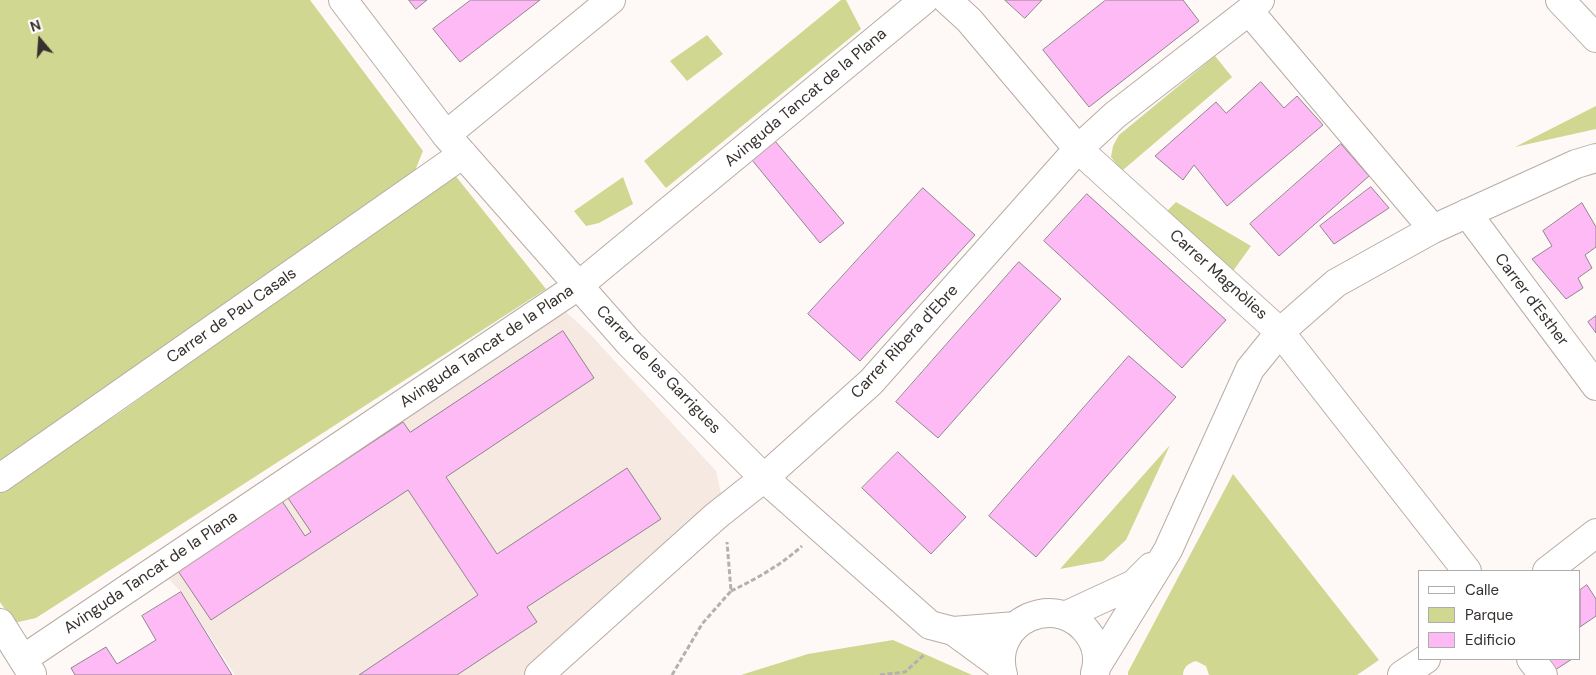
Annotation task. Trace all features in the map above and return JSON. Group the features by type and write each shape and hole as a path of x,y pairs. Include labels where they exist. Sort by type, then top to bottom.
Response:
{"street":[{"name":"Carrer de les Garrigues","path":"343,0 454,145 578,286 630,344 764,478 930,625 953,631 1016,626"},
{"name":"Carrer de Pau Casals","path":"0,478 454,145 611,0"},
{"name":"Avinguda Tancat de la Plana","path":"16,648 578,286 924,0"},
{"name":"Carrer Magnòlies","path":"947,0 970,20 1078,149 1280,332 1466,570"},
{"path":"1560,0 1596,38"},
{"name":"Carrer Ribera d'Ebre","path":"539,675 716,516 764,478 871,382 1078,149 1115,115 1254,5"},
{"path":"1254,5 1432,229"},
{"path":"1096,670 1168,550 1250,369 1280,332 1336,283 1432,229 1576,164 1596,158"},
{"name":"Carrer d'Esther","path":"1467,213 1596,386"},
{"path":"1548,570 1596,533"},
{"path":"1067,616 1134,584 1168,550"},
{"path":"1002,671 1003,644 1016,626 1031,616 1049,612 1067,616 1084,627 1095,644 1096,670"},
{"name":"Carrer de les Garrigues","path":"953,631 1002,671"},
{"path":"1402,675 1424,660"},
{"path":"1532,660 1543,675"}],"path":[{"path":"716,516 728,543 731,591"},
{"path":"672,675 702,624 731,591 752,581 792,555 821,529"},
{"path":"880,675 904,672 925,654"}],"shaded area":[{"path":"556,303 589,333 716,471 723,502 530,675 235,675 181,592 158,568"}],"green space":[{"path":"0,0 310,0 423,151 414,173 261,282 0,460"},
{"path":"841,0 846,0 861,29 666,188 644,161"},
{"path":"707,35 723,54 687,81 670,61"},
{"path":"1215,56 1232,77 1123,170 1117,165 1111,157 1113,146 1119,135"},
{"path":"1596,106 1596,129 1515,147"},
{"path":"454,174 546,289 36,618 14,623 0,602 0,492 121,412"},
{"path":"623,177 633,204 599,223 586,226 574,211"},
{"path":"1176,202 1251,246 1233,271 1166,212"},
{"path":"1170,445 1126,540 1103,561 1060,569"},
{"path":"1233,474 1379,660 1357,675 1209,675 1206,666 1196,661 1187,666 1183,675 1128,675"},
{"path":"893,640 972,675 741,675 808,654"}],"building":[{"path":"409,0 427,0 416,9"},
{"path":"471,0 540,0 460,62 433,29"},
{"path":"1005,0 1042,0 1025,18"},
{"path":"1106,0 1183,0 1199,21 1089,107 1043,50"},
{"path":"1261,82 1284,108 1297,96 1323,125 1227,206 1194,165 1183,180 1155,156 1216,102 1226,113"},
{"path":"775,141 844,223 820,243 752,160"},
{"path":"1341,144 1369,176 1279,256 1250,224"},
{"path":"1371,187 1389,208 1334,244 1320,226"},
{"path":"923,188 975,235 860,361 808,314"},
{"path":"1087,194 1226,320 1182,368 1044,241"},
{"path":"1582,203 1596,227 1596,247 1585,255 1592,268 1578,278 1583,288 1566,299 1532,259 1552,246 1543,231"},
{"path":"1019,262 1061,299 938,438 896,402"},
{"path":"1596,316 1596,333 1588,322"},
{"path":"563,331 594,378 446,477 497,554 627,468 661,519 527,607 537,622 457,675 359,675 478,595 408,490 211,620 178,571 282,501 305,536 311,532 288,498 403,422 410,432"},
{"path":"1129,356 1176,397 1036,557 989,516"},
{"path":"898,452 966,517 931,554 862,488"},
{"path":"1587,585 1596,599 1596,616 1581,626 1581,589"},
{"path":"181,592 232,675 75,675 71,668 106,647 117,664 156,640 142,616"},
{"path":"1549,660 1570,660 1555,670"}]}
